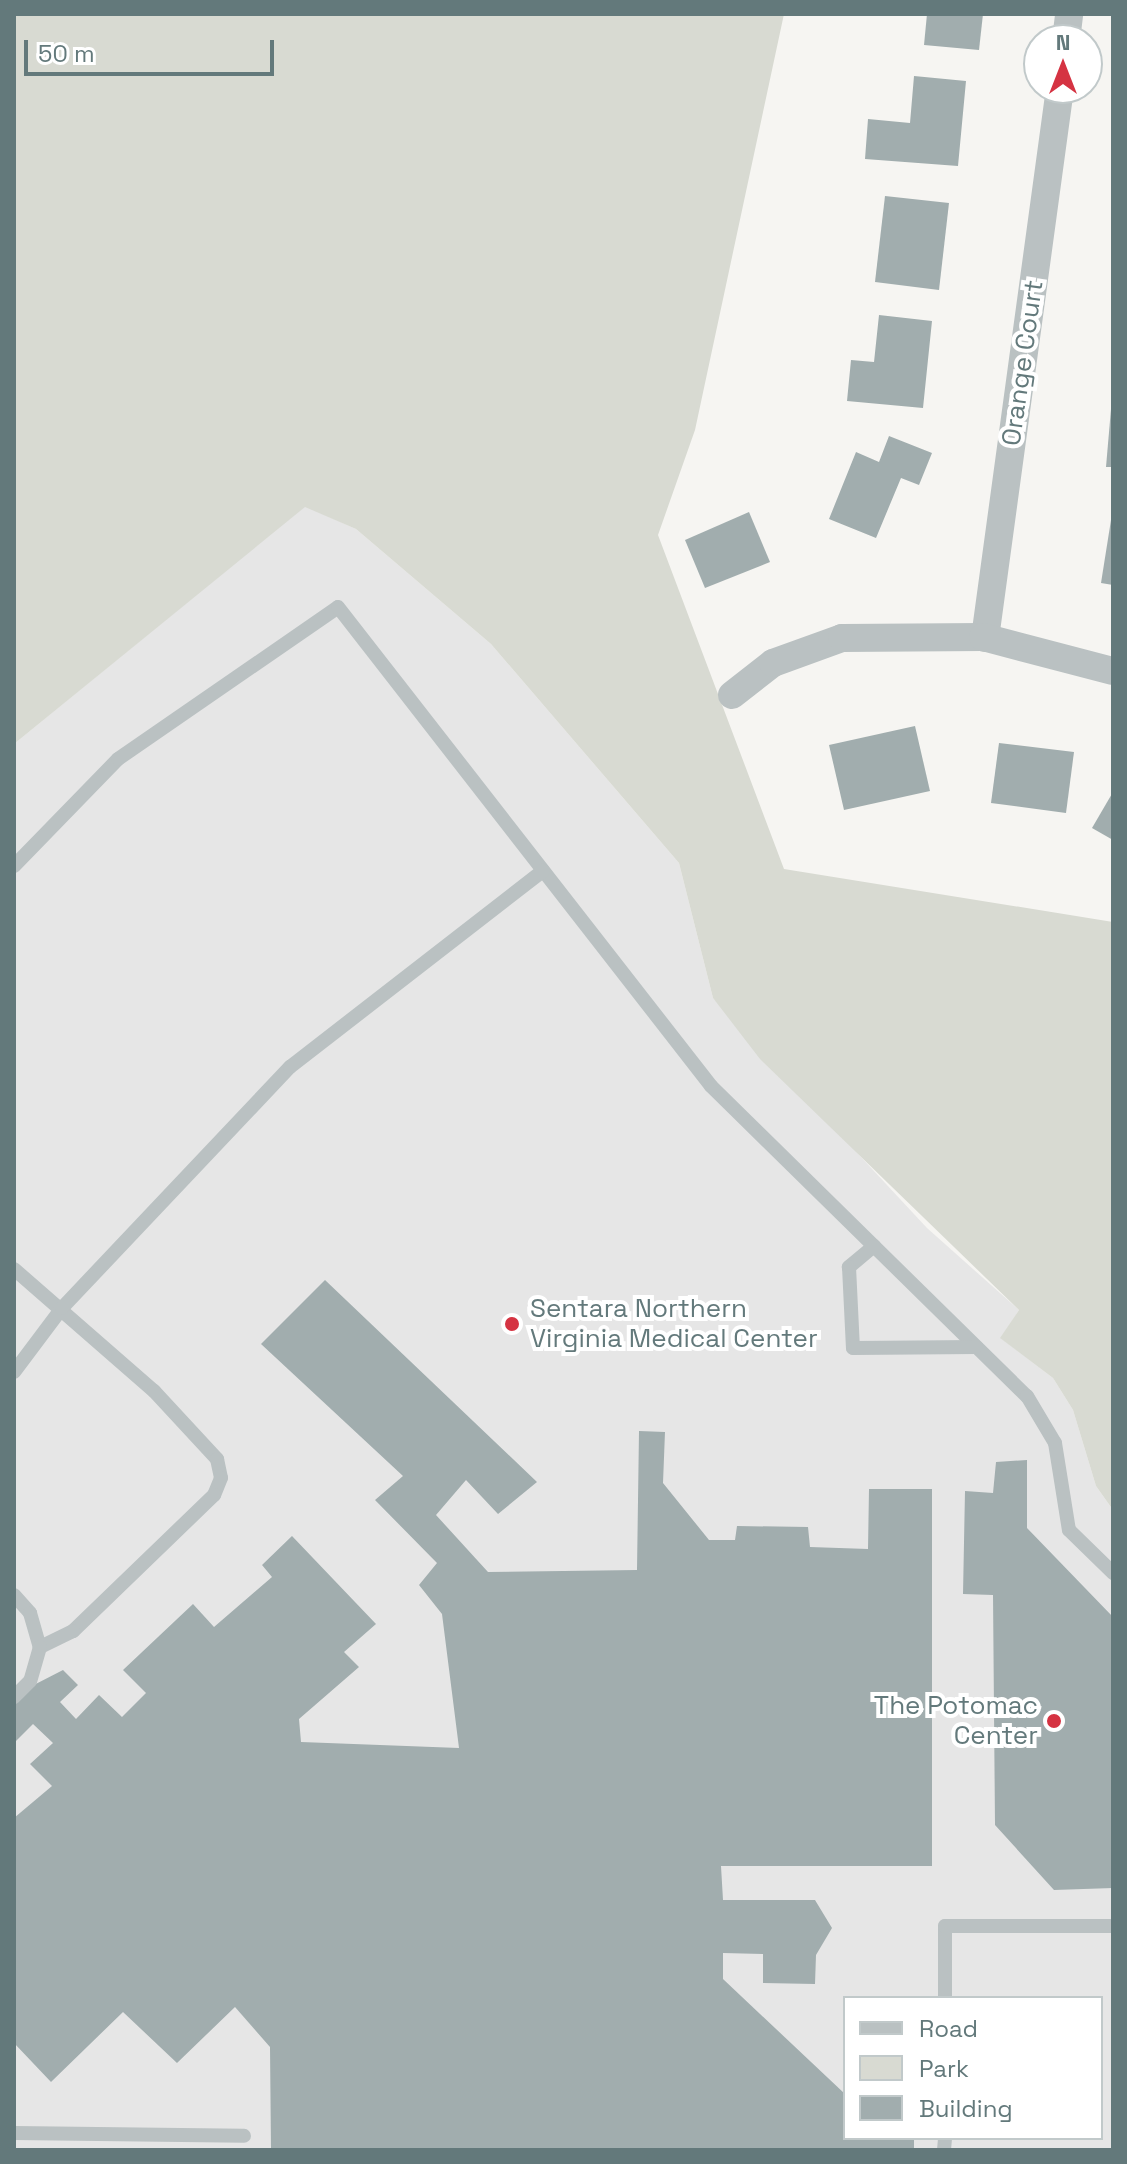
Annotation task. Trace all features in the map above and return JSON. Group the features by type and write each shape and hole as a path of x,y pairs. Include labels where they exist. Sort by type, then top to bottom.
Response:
{"street":[{"name":"Orange Court","path":"985,638 1058,104"},
{"path":"732,695 811,645 901,635 985,638 1113,671"}],"lane":[{"path":"14,866 118,759 338,607 711,1086 1044,1418 1069,1530 1113,1573"},
{"path":"14,1372 62,1308 290,1067 543,871"},
{"path":"874,1246 849,1267 853,1348 976,1347"},
{"path":"14,1269 154,1391 217,1459 221,1478 214,1495 73,1631 40,1647"},
{"path":"14,1595 30,1613 40,1647 30,1681 14,1697"},
{"path":"945,1996 945,1926 1113,1926"},
{"path":"14,2133 244,2136"}],"shaded area":[{"name":"Sentara Northern Virginia Medical Center","path":"305,506 356,529 491,644 679,863 713,998 927,1228 1019,1310 1001,1338 1053,1378 1073,1410 1096,1486 1113,1510 1113,2150 14,2150 14,744"}],"green space":[{"path":"14,14 784,14 695,430 658,535 784,869 1113,922 1113,1510 1096,1486 1073,1410 1053,1378 1000,1338 1019,1310 760,1059 713,998 679,863 491,644 356,529 305,507 14,744"}],"building":[{"path":"927,14 983,14 979,50 924,45"},
{"path":"914,76 966,81 958,166 865,159 868,119 910,123"},
{"path":"885,196 949,203 939,290 875,282"},
{"path":"879,315 932,321 923,408 847,401 851,360 874,362"},
{"path":"1111,409 1113,467 1106,467"},
{"path":"889,436 932,453 919,485 901,478 876,538 829,519 856,452 879,462"},
{"path":"749,512 770,562 705,588 685,540"},
{"path":"1113,521 1113,585 1101,583"},
{"path":"915,726 930,791 844,810 829,745"},
{"path":"999,743 1074,752 1066,813 991,803"},
{"path":"1113,792 1113,840 1092,828"},
{"path":"325,1280 537,1482 498,1514 466,1480 436,1515 488,1572 637,1570 639,1431 665,1432 663,1483 709,1540 735,1540 737,1526 808,1527 810,1547 868,1549 869,1489 932,1489 932,1866 721,1866 723,1900 815,1900 832,1928 816,1955 815,1984 763,1983 763,1954 723,1953 723,1979 843,2092 843,2140 914,2140 914,2150 271,2150 270,2047 235,2007 177,2063 123,2012 51,2082 14,2043 14,1818 52,1786 30,1764 53,1743 33,1724 14,1743 14,1702 26,1689 63,1670 78,1685 60,1702 76,1719 99,1695 122,1717 146,1693 123,1670 193,1604 214,1627 272,1577 262,1565 292,1536 376,1624 344,1652 359,1667 299,1719 301,1742 459,1748 442,1614 419,1585 437,1563 375,1500 403,1476 261,1344"},
{"name":"The Potomac Center","path":"1027,1460 1027,1528 1113,1617 1113,1888 1054,1890 995,1825 993,1595 963,1594 965,1491 993,1493 996,1462"}],"place":[{"name":"Sentara Northern Virginia Medical Center","path":"512,1324"},
{"name":"The Potomac Center","path":"1054,1721"}]}
